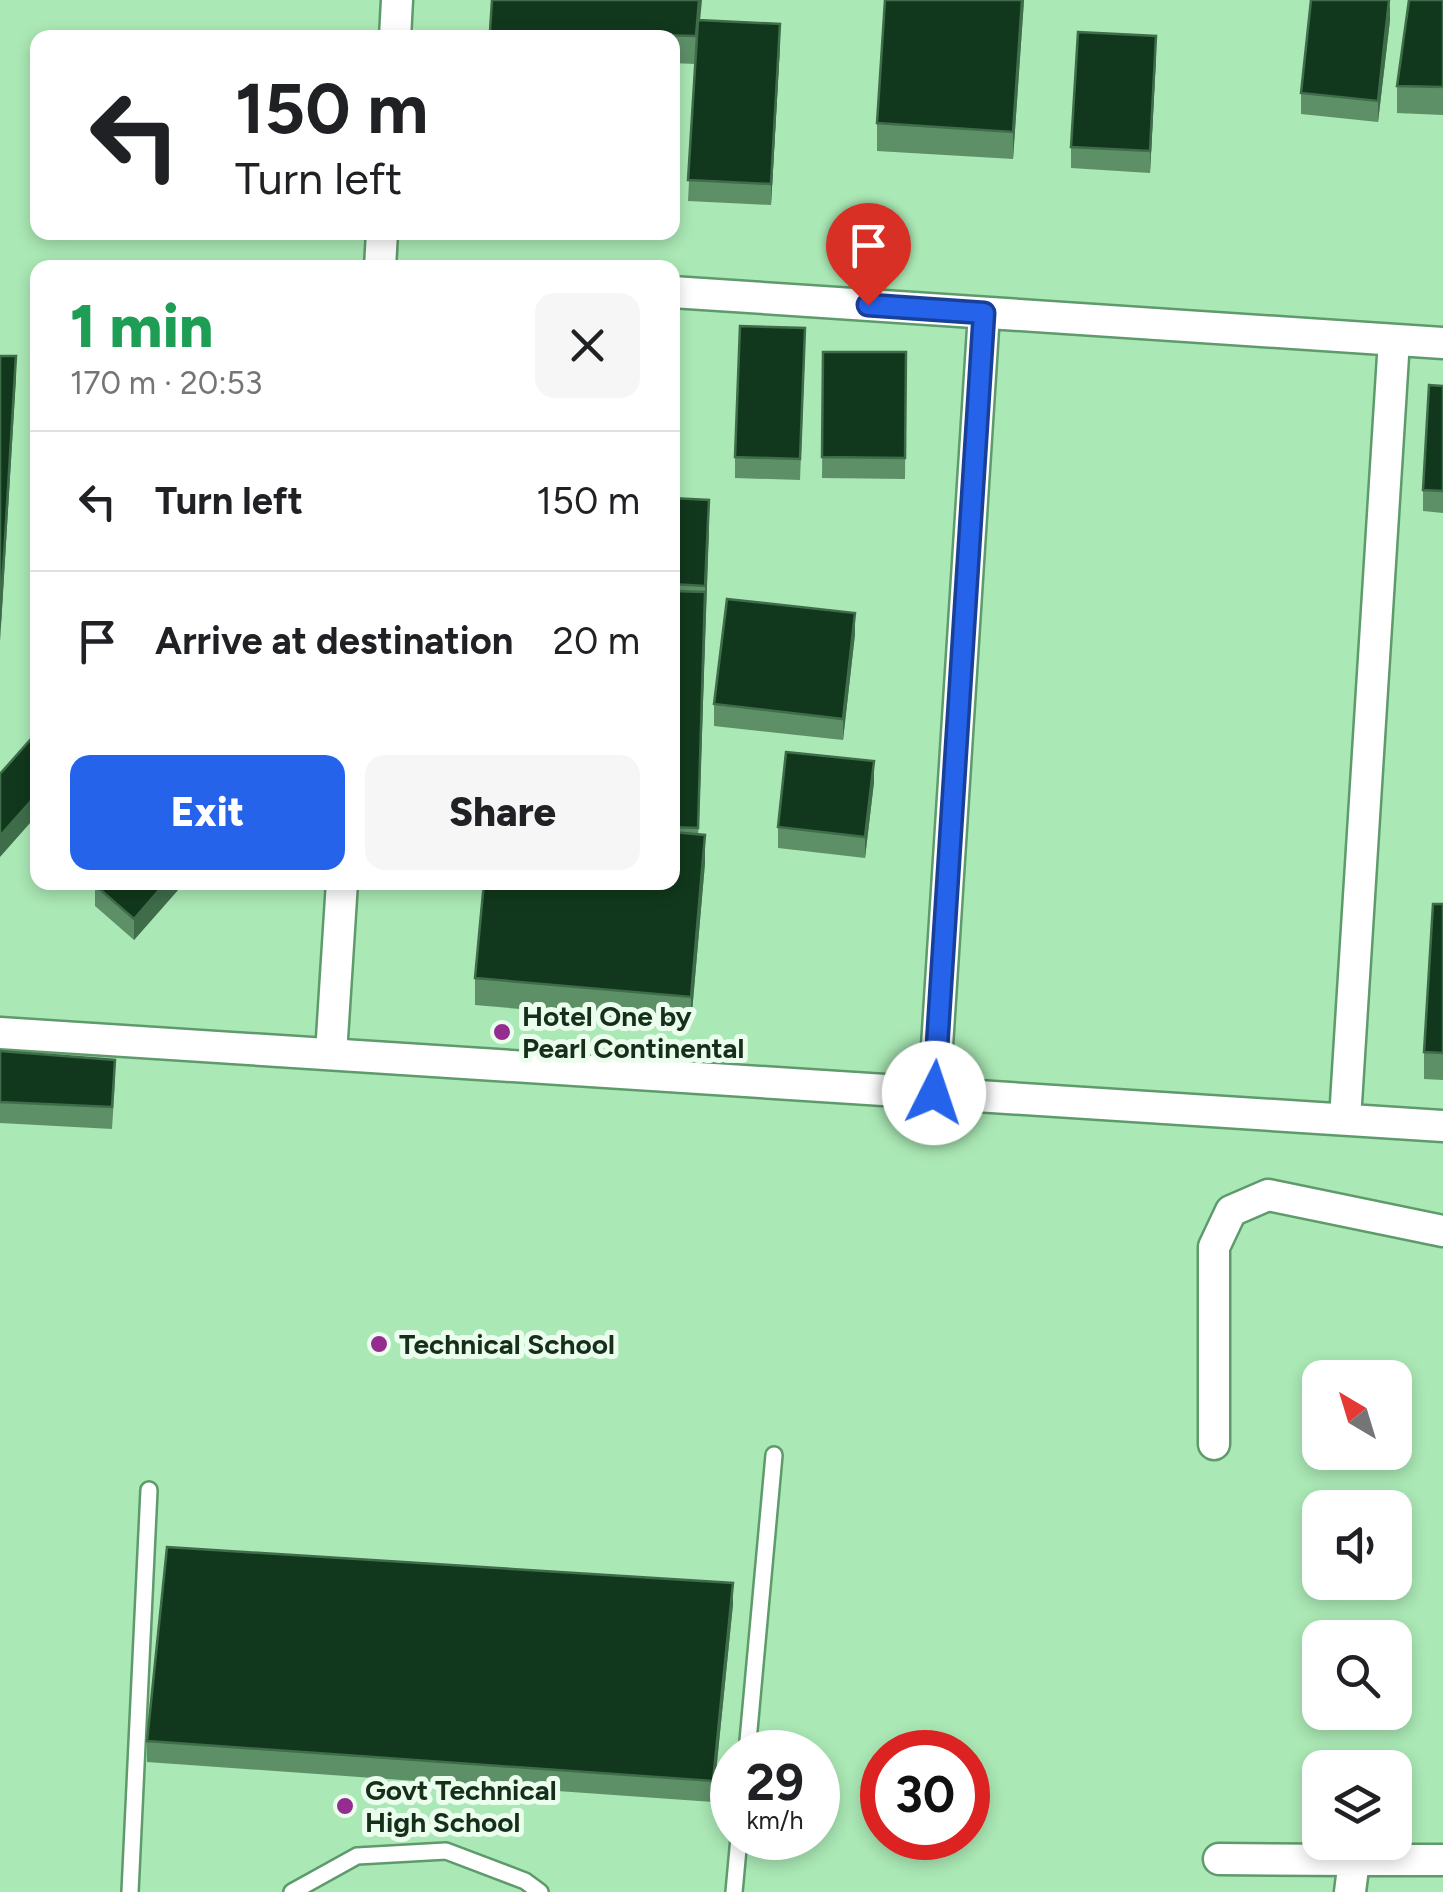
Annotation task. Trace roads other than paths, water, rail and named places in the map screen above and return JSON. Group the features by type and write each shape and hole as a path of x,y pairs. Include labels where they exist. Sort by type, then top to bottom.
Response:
{"street":[{"path":"396,30 398,0"},
{"path":"680,293 1443,343"},
{"path":"934,1093 984,313"},
{"path":"1345,1120 1394,340"},
{"path":"331,1054 341,890"},
{"path":"0,1033 1443,1126"},
{"path":"1214,1444 1214,1248 1231,1210 1268,1195 1443,1231"},
{"path":"1219,1859 1302,1860"},
{"path":"1350,1892 1354,1860"},
{"path":"1412,1860 1443,1860"}],"lane":[{"path":"749,1730 774,1455"},
{"path":"130,1892 148,1490"},
{"path":"292,1892 357,1856 446,1851 525,1881 540,1892"},
{"path":"734,1892 737,1860"}],"place":[{"name":"Hotel One by Pearl Continental","path":"502,1032"},
{"name":"Technical School","path":"379,1344"},
{"name":"Govt Technical High School","path":"345,1806"}]}
